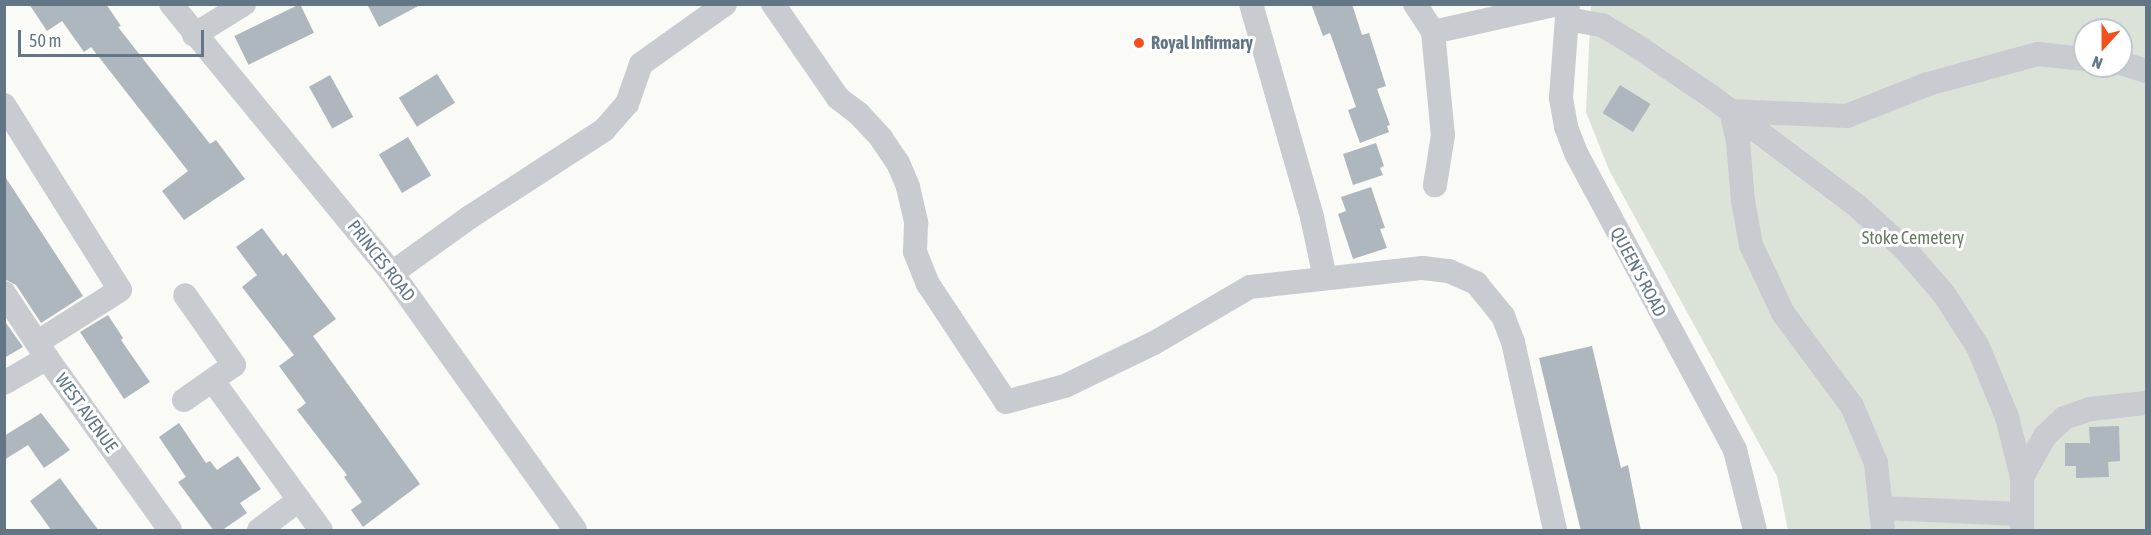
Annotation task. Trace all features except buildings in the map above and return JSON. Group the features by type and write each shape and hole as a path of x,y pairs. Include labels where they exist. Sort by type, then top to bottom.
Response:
{"street":[{"name":"PRINCES ROAD","path":"171,4 194,35 392,273 567,528"},
{"path":"194,35 244,4"},
{"path":"392,273 470,216 604,130 627,104 641,64 725,4"},
{"path":"773,4 838,98 858,113 881,138 898,163 908,187 916,223 915,252 928,284 1006,402 1065,386 1155,343 1250,287 1423,268 1449,271 1476,283 1492,299 1503,316 1513,342 1556,531"},
{"path":"1251,4 1312,217 1325,278"},
{"path":"1414,4 1433,32 1451,137 1435,184"},
{"path":"1433,32 1564,9 1602,25 1634,44 1731,111 1857,206 1904,248 1944,294 1978,347 2007,417 2022,477 2022,523 1882,519 1876,463 1852,406 1783,313 1751,245 1743,201 1738,141 1731,111"},
{"name":"QUEEN'S ROAD","path":"1564,9 1561,98 1566,128 1576,155 1735,450 1755,531"},
{"path":"1731,111 1846,116 1928,84 2038,54 2073,58"},
{"path":"4,105 120,290 42,350 4,383"},
{"name":"WEST AVENUE","path":"4,293 171,531"},
{"path":"184,295 234,365 184,400"},
{"path":"213,381 321,531"},
{"path":"2022,477 2045,436 2064,418 2090,409 2146,404"},
{"path":"260,531 300,500"}],"green space":[{"name":"Stoke Cemetery","path":"1591,5 2146,5 2146,530 1788,530 1777,476 1609,170 1586,112"}],"place":[{"name":"Royal Infirmary","path":"1139,43"}]}
